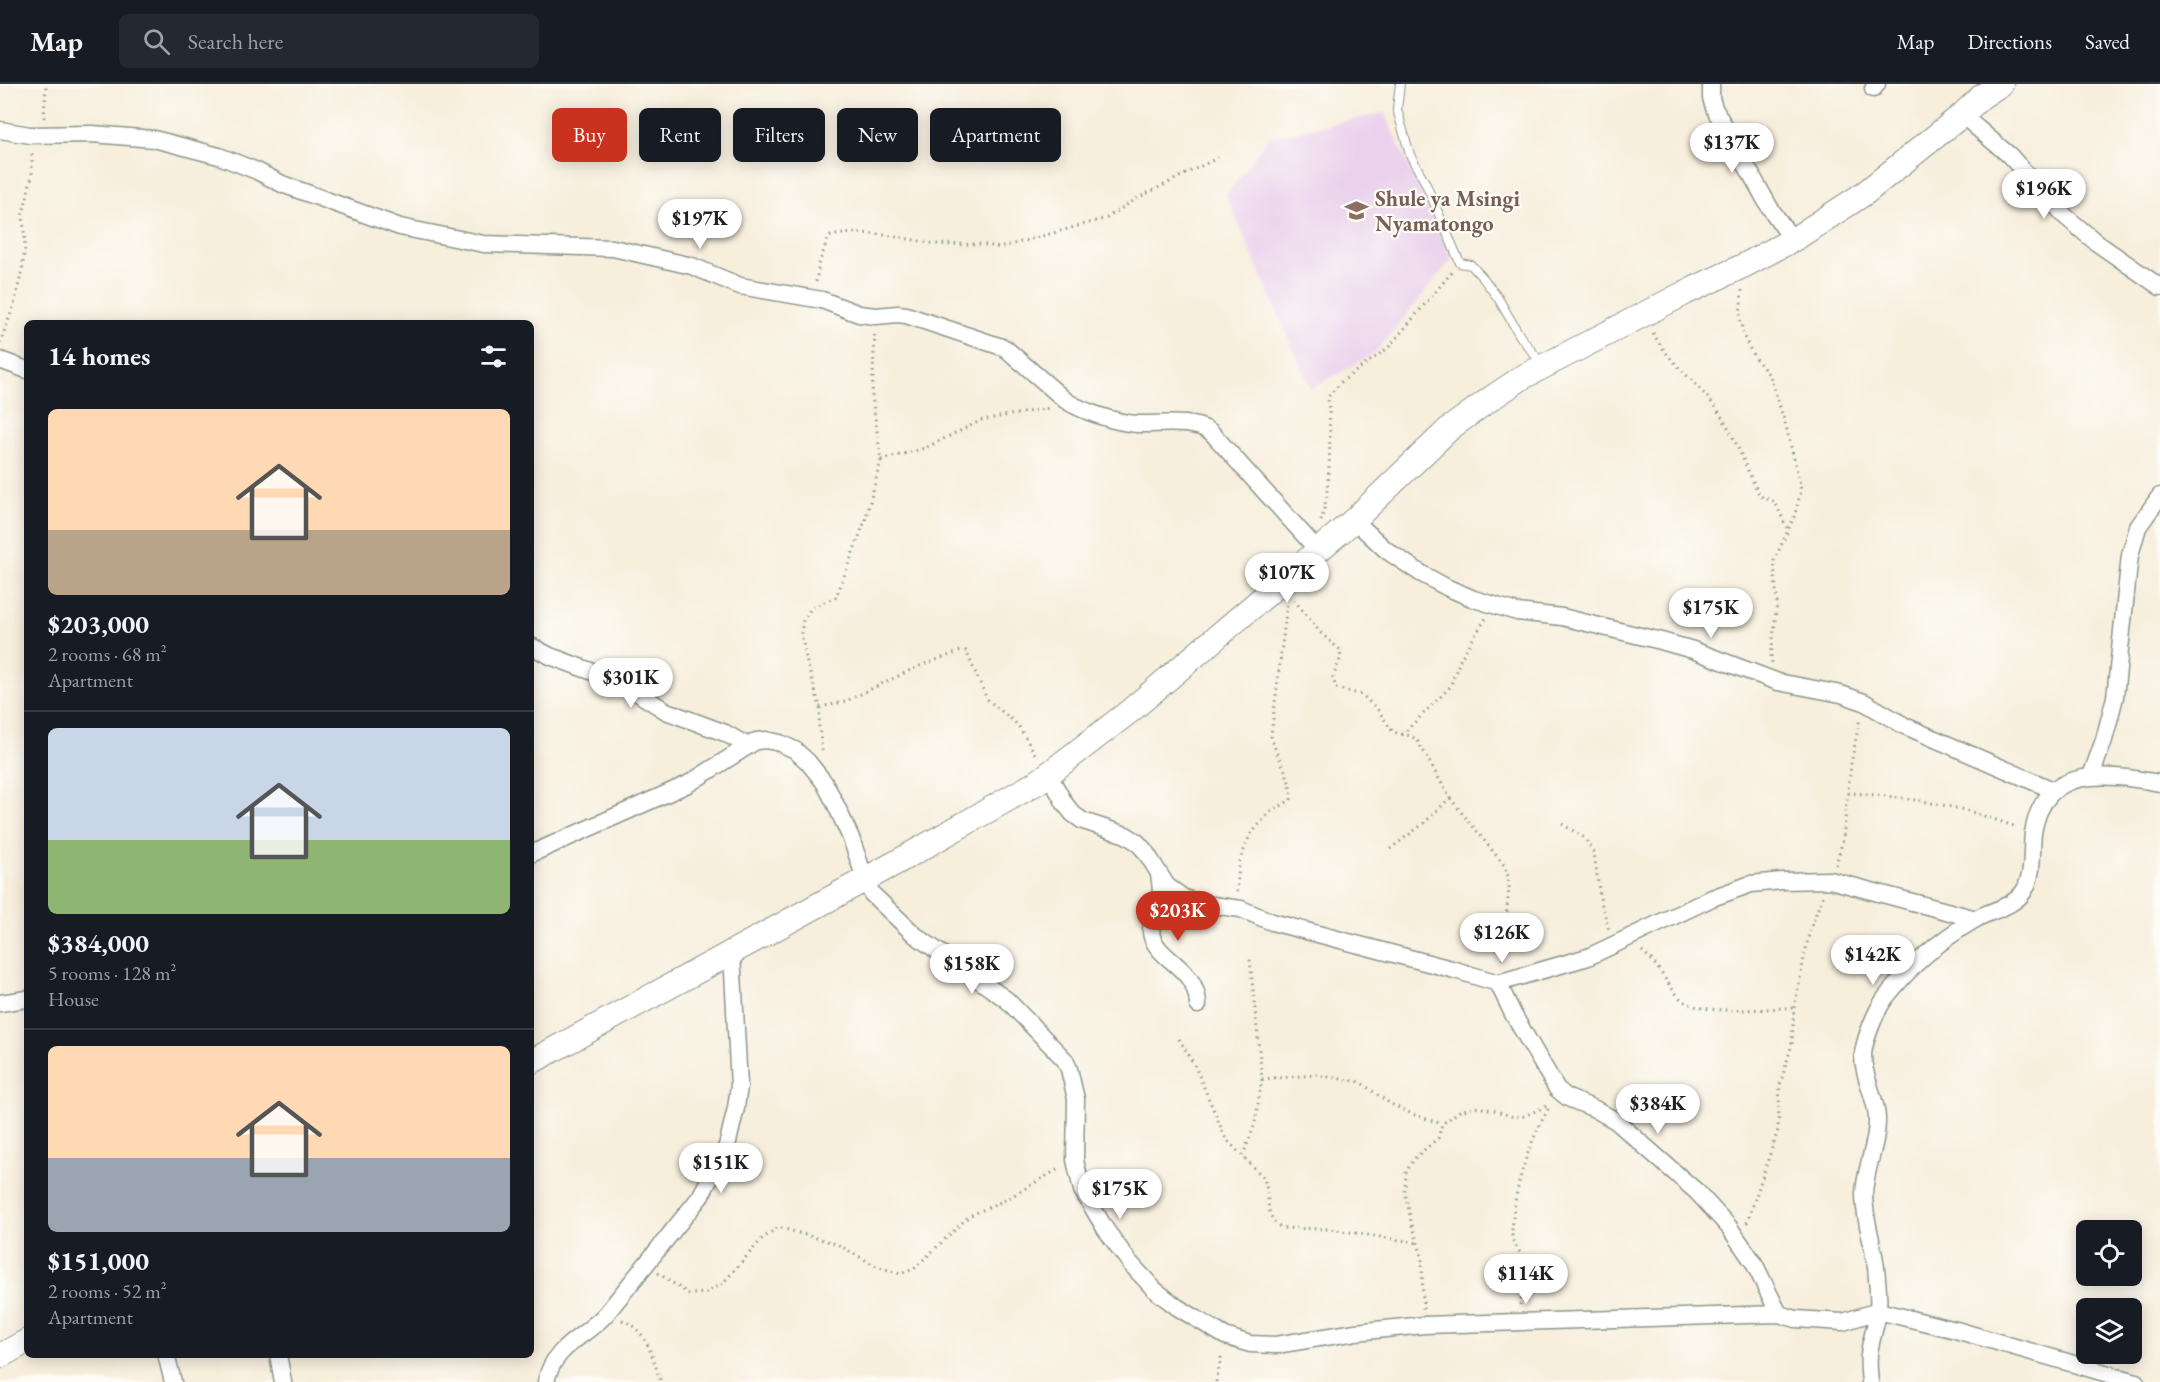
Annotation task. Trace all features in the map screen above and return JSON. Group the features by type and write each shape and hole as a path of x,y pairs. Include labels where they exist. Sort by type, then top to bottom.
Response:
{"street":[{"path":"1711,84 1711,99 1725,127 1770,208 1791,238 1796,238"},
{"path":"534,1060 732,953 1049,775 1130,711 1317,547 1354,520 1450,428 1523,377 1796,238 1865,193 1981,97 2001,84"},
{"path":"1962,115 2009,155 2066,217 2097,243 2160,287"},
{"path":"0,130 40,135 92,134 154,139 219,156 291,187 400,227 484,244 614,248 692,266 740,286 813,298 859,314 906,315 996,344 1014,354 1069,403 1126,423 1203,427 1222,442 1317,547"},
{"path":"0,360 24,369"},
{"path":"2091,776 2104,740 2115,697 2130,555 2138,527 2160,496"},
{"path":"1354,520 1386,550 1448,588 1493,605 1526,614 1562,617 1661,641 1693,650 1757,676 1841,694 1864,702 1905,726 2053,790"},
{"path":"534,648 550,656 620,682 666,711 725,733 746,745"},
{"path":"534,853 688,784 710,772 746,745 756,741 766,740 795,750 824,782 851,838 872,894 926,944 1007,1000 1065,1060 1070,1069 1076,1099 1075,1160 1082,1190 1106,1230 1155,1290 1177,1307 1225,1336 1250,1344 1276,1345 1356,1332 1424,1325 1779,1314 1796,1319 1843,1322 1878,1311 1956,1330 2136,1382"},
{"path":"1049,775 1065,804 1073,813 1083,821 1126,835 1137,842 1167,886 1184,898 1203,904 1235,907 1272,922 1498,983 1588,957 1712,898 1751,884 1830,880 1976,919"},
{"path":"1870,1382 1869,1355 1878,1311 1877,1276 1864,1195 1877,1116 1865,1073 1863,1054 1884,999 1907,972 1938,943 1976,919 2015,901 2025,890 2029,877 2034,831 2042,803 2053,790 2074,779 2091,776 2121,776 2160,783"},
{"path":"1159,874 1161,894 1151,935 1158,946 1186,975 1197,993 1198,1005"},
{"path":"546,1382 552,1361 599,1322 700,1197 727,1146 736,1108 739,1076 732,953"},
{"path":"1498,983 1513,1014 1557,1089 1568,1098 1616,1121 1697,1191 1740,1243 1769,1291 1779,1314"},
{"path":"0,1003 24,999"},
{"path":"0,1356 24,1343"},
{"path":"167,1358 173,1382"},
{"path":"279,1358 283,1382"}],"lane":[{"path":"1400,84 1397,109 1410,155 1425,182 1460,263 1470,265 1483,278 1520,336 1544,367"}],"path":[{"path":"0,343 14,305 22,270 25,247 23,214 40,135 46,84"},
{"path":"813,298 819,264 828,238 831,236 883,233 939,244 988,244 999,248 1107,218 1136,200 1219,157"},
{"path":"1317,547 1326,497 1330,422 1328,397 1341,382 1388,348 1460,263"},
{"path":"1745,265 1740,326 1750,350 1770,376 1786,426 1800,484 1798,502 1774,561 1777,603 1771,657 1775,672 1786,684"},
{"path":"1645,314 1660,345 1705,393 1718,411 1760,496 1775,502 1788,530"},
{"path":"824,782 825,772 819,726 820,706 801,633 803,621 811,608 836,597 865,521 881,460 872,396 876,316"},
{"path":"881,460 925,448 982,420 1069,403"},
{"path":"1235,907 1239,863 1250,835 1270,812 1291,800 1292,793 1271,736 1288,596 1296,601 1321,633 1339,649 1341,657 1333,676 1336,688 1362,695 1378,710 1393,732 1411,736 1421,745 1450,798 1504,865 1509,887 1502,967 1498,983"},
{"path":"1402,735 1449,687 1461,658 1493,605"},
{"path":"820,706 844,702 917,667 966,651 987,699 1018,725 1049,775"},
{"path":"1740,1243 1778,1130 1780,1085 1792,1044 1794,1008 1810,929 1840,857 1847,818 1851,764 1864,702"},
{"path":"1848,793 1875,794 1968,811 2034,831"},
{"path":"1390,849 1423,824 1450,798"},
{"path":"1562,824 1585,838 1594,854 1600,898 1619,943 1645,952 1664,974 1681,1000 1722,1011 1770,1007 1794,1008"},
{"path":"1243,1156 1255,1123 1262,1079 1250,959"},
{"path":"1179,1039 1194,1064 1227,1140 1267,1184 1272,1221 1282,1228 1330,1229 1418,1243"},
{"path":"1262,1079 1316,1075 1360,1082 1389,1103 1442,1124"},
{"path":"1424,1325 1422,1256 1405,1192 1406,1171 1415,1158 1438,1138 1442,1124 1460,1111 1474,1107 1494,1110 1513,1117 1524,1116 1551,1104 1536,1130 1516,1201 1512,1235 1523,1259 1524,1268 1518,1323"},
{"path":"647,1264 666,1280 689,1294 706,1293 722,1284 762,1239 778,1227 837,1244 874,1265 900,1274 914,1269 969,1216 1007,1199 1075,1160"},
{"path":"606,1314 630,1323 644,1336 661,1382"},
{"path":"1216,1382 1225,1336"}],"shaded area":[{"path":"1384,113 1452,259 1375,353 1311,389 1226,195 1269,137"}],"place":[{"name":"Shule ya Msingi Nyamatongo","path":"1357,211"}]}
